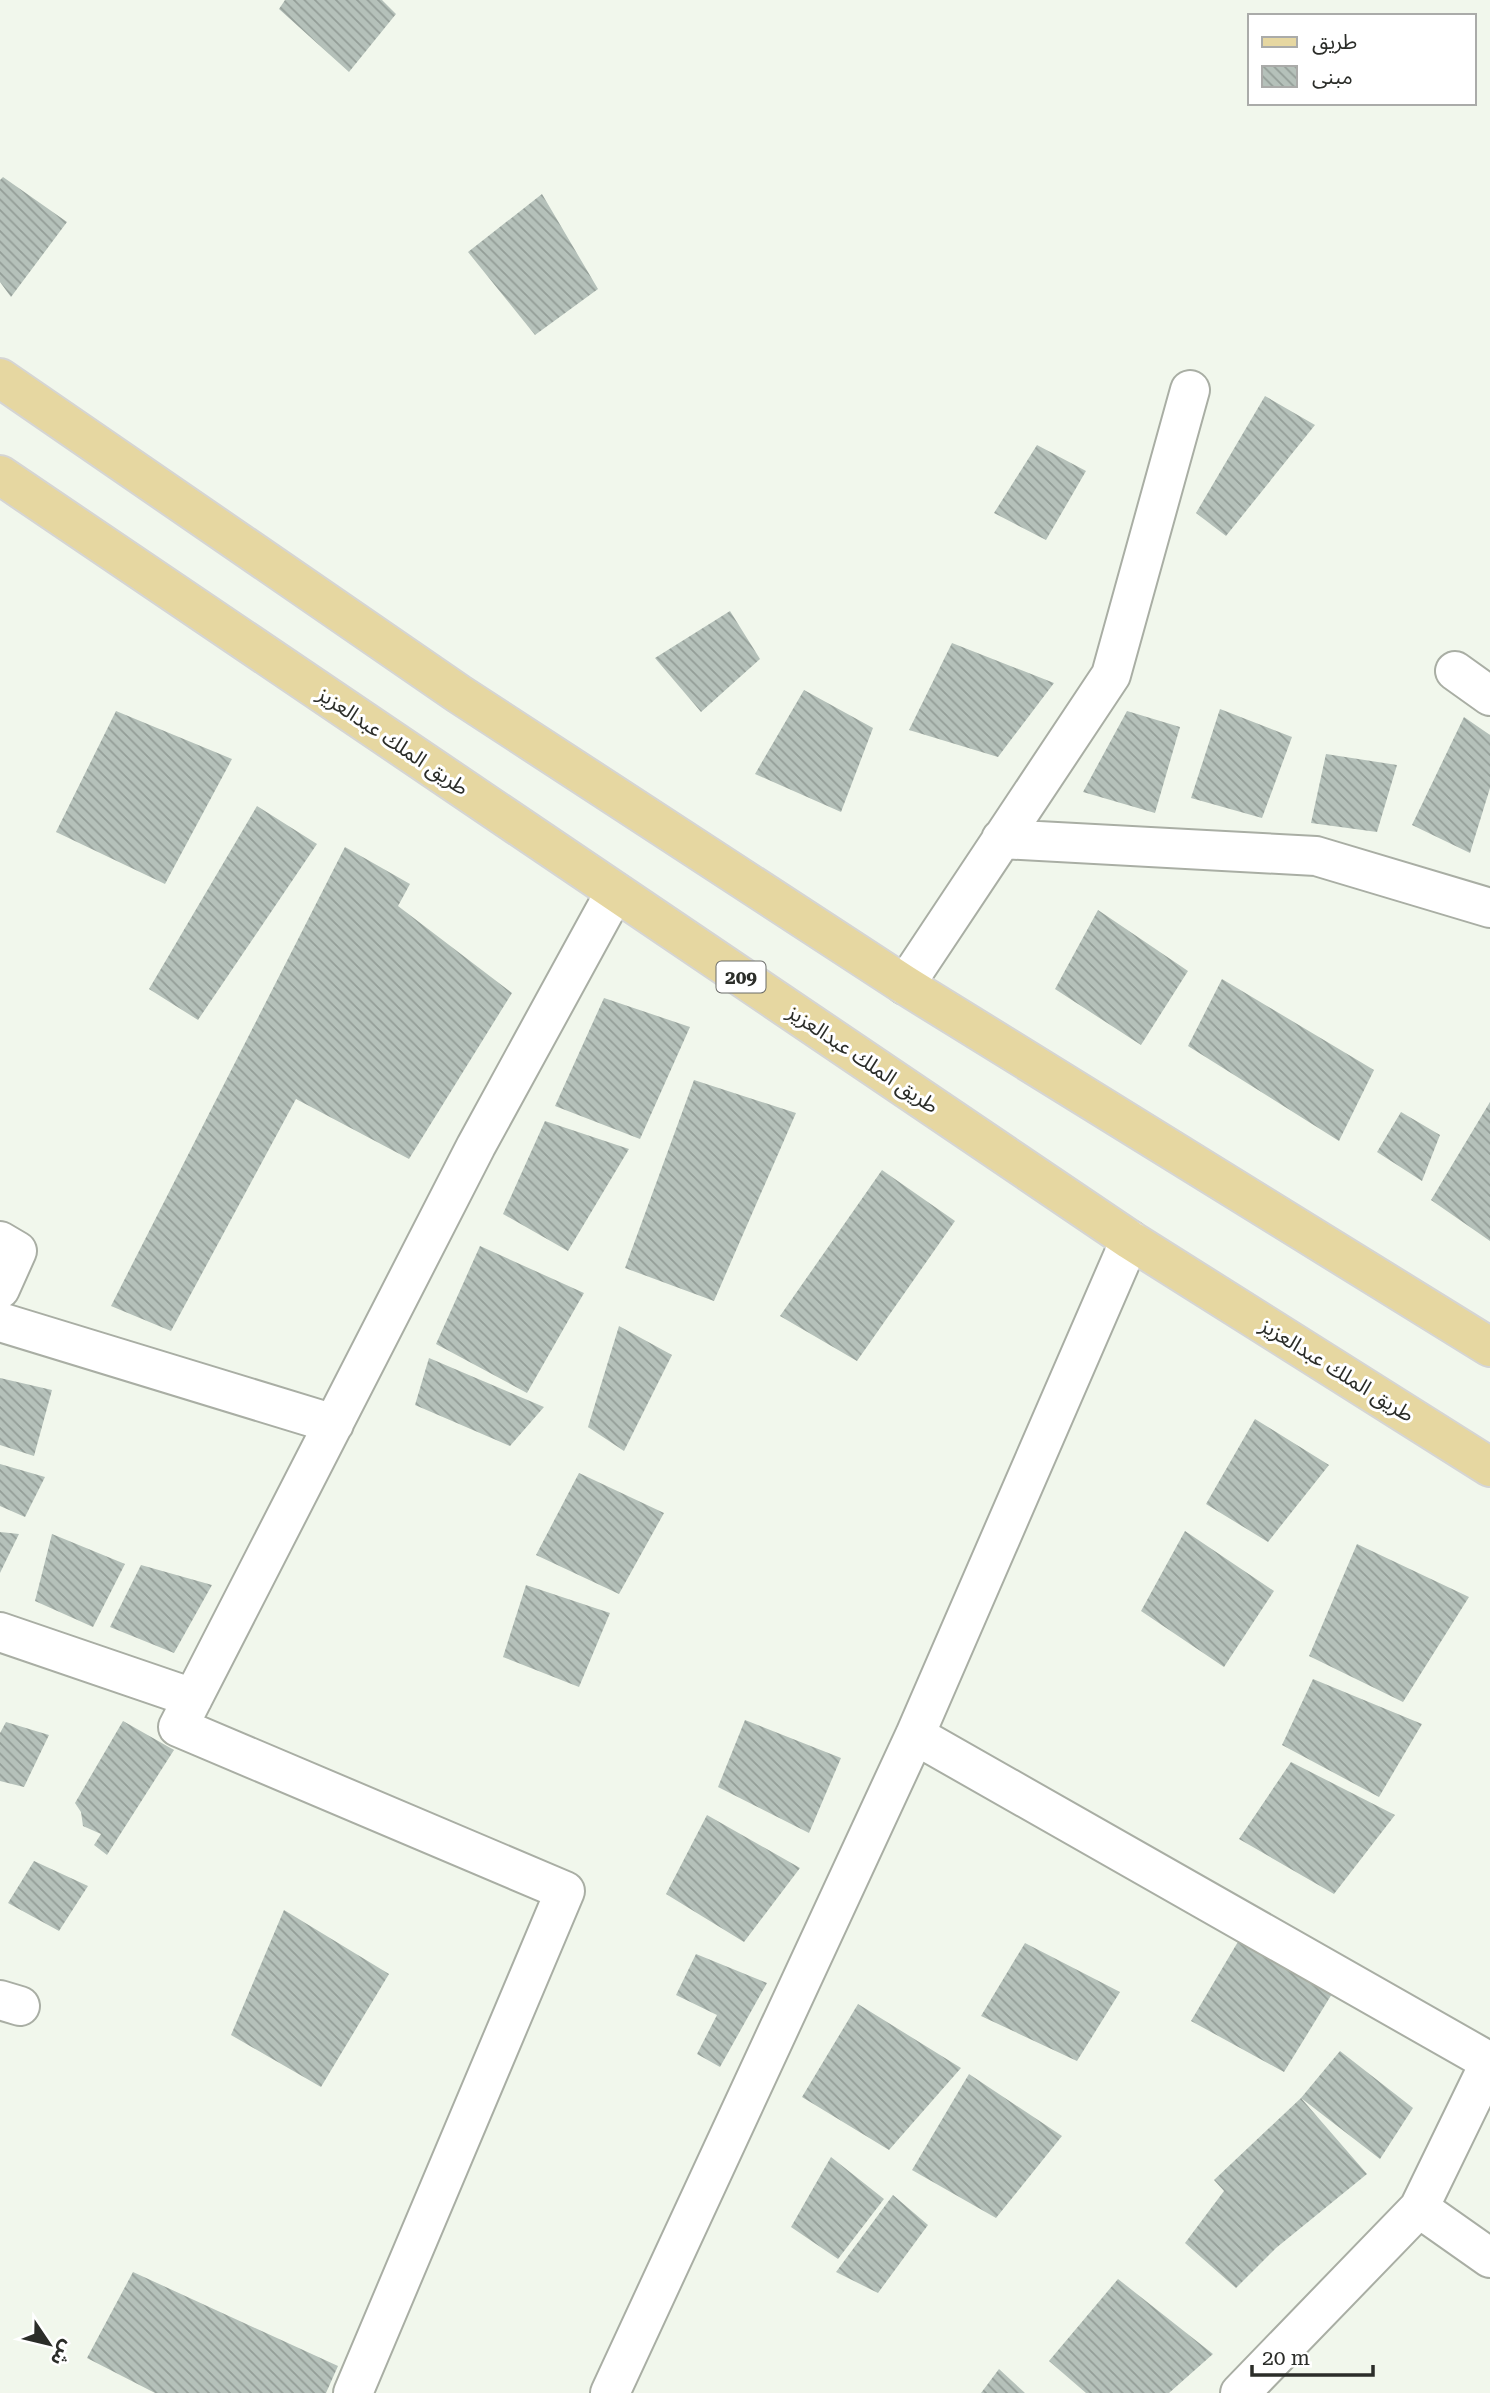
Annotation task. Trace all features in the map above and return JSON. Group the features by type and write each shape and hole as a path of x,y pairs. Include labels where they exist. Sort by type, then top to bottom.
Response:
{"main road":[{"path":"0,378 459,694 905,985 1490,1347"},
{"name":"طريق الملك عبدالعزيز","path":"0,475 1130,1240 1490,1467"}],"street":[{"path":"905,985 1111,675 1190,390"},
{"path":"1455,671 1490,696"},
{"path":"1002,839 1316,856 1490,908"},
{"path":"353,2393 565,1891 178,1727 476,1146 615,892"},
{"path":"610,2393 915,1735 1130,1240"},
{"path":"0,1241 17,1251 0,1289"},
{"path":"0,1322 334,1424"},
{"path":"0,1632 193,1698"},
{"path":"915,1735 1490,2062 1419,2208 1240,2393"},
{"path":"1419,2208 1490,2258"}],"building":[{"path":"285,0 382,0 396,14 349,72 279,9"},
{"path":"3,177 67,222 11,297 0,282 0,180"},
{"path":"542,194 598,289 535,335 468,252"},
{"path":"1265,396 1315,425 1226,536 1196,513"},
{"path":"1037,445 1086,471 1046,540 994,513"},
{"path":"730,611 760,659 701,712 655,658"},
{"path":"952,643 1054,683 998,757 909,730"},
{"path":"804,690 873,728 841,812 755,774"},
{"path":"1220,709 1292,737 1262,818 1191,798"},
{"path":"116,711 232,759 165,884 56,832"},
{"path":"1127,711 1180,727 1155,813 1083,792"},
{"path":"1464,717 1490,735 1490,788 1470,853 1412,825"},
{"path":"1326,754 1397,765 1377,832 1311,823"},
{"path":"257,806 317,844 198,1020 149,989"},
{"path":"345,847 410,884 398,906 512,993 409,1159 296,1099 171,1331 111,1306"},
{"path":"1098,910 1188,971 1141,1045 1055,989"},
{"path":"1222,979 1374,1070 1339,1141 1188,1046"},
{"path":"604,998 690,1027 640,1139 555,1106"},
{"path":"694,1080 796,1113 714,1301 625,1268"},
{"path":"1490,1102 1490,1241 1431,1200"},
{"path":"1401,1112 1440,1135 1422,1181 1377,1152"},
{"path":"545,1121 629,1149 568,1251 503,1214"},
{"path":"882,1170 955,1221 857,1361 780,1316"},
{"path":"480,1246 584,1293 527,1393 436,1344"},
{"path":"619,1326 672,1355 624,1451 588,1427"},
{"path":"429,1358 544,1407 510,1446 415,1405"},
{"path":"0,1378 52,1390 34,1456 0,1445"},
{"path":"1255,1419 1329,1465 1268,1542 1206,1504"},
{"path":"0,1464 45,1477 25,1517 0,1506"},
{"path":"579,1473 664,1513 619,1594 536,1555"},
{"path":"1185,1531 1274,1591 1224,1667 1141,1611"},
{"path":"0,1532 19,1534 0,1573"},
{"path":"52,1534 125,1564 93,1627 35,1601"},
{"path":"1357,1544 1469,1597 1403,1702 1309,1656"},
{"path":"141,1565 212,1585 174,1653 110,1627"},
{"path":"526,1585 610,1613 579,1687 503,1657"},
{"path":"1313,1679 1422,1724 1379,1797 1282,1745"},
{"path":"745,1720 841,1758 809,1833 718,1787"},
{"path":"123,1721 174,1750 107,1855 94,1845 101,1834 83,1826 81,1812 75,1803"},
{"path":"6,1722 49,1735 24,1787 0,1781 0,1733"},
{"path":"1291,1762 1395,1815 1334,1894 1239,1839"},
{"path":"707,1815 800,1868 744,1942 666,1894"},
{"path":"34,1861 88,1886 59,1931 8,1903"},
{"path":"284,1910 389,1974 321,2087 231,2035"},
{"path":"1239,1940 1335,1989 1284,2072 1191,2021"},
{"path":"1025,1943 1120,1992 1077,2061 981,2016"},
{"path":"696,1954 767,1983 720,2067 697,2054 717,2015 676,1995"},
{"path":"858,2004 961,2068 889,2150 802,2097"},
{"path":"1340,2051 1413,2108 1380,2159 1301,2098"},
{"path":"969,2074 1062,2136 996,2218 912,2170"},
{"path":"1301,2098 1367,2174 1276,2248 1236,2288 1185,2243 1224,2191 1214,2180"},
{"path":"831,2157 884,2199 838,2259 791,2227"},
{"path":"893,2195 928,2225 878,2293 836,2272"},
{"path":"133,2272 338,2366 326,2393 155,2393 87,2358"},
{"path":"1118,2279 1213,2354 1169,2393 1086,2393 1049,2361"},
{"path":"999,2369 1025,2393 981,2393"}]}
